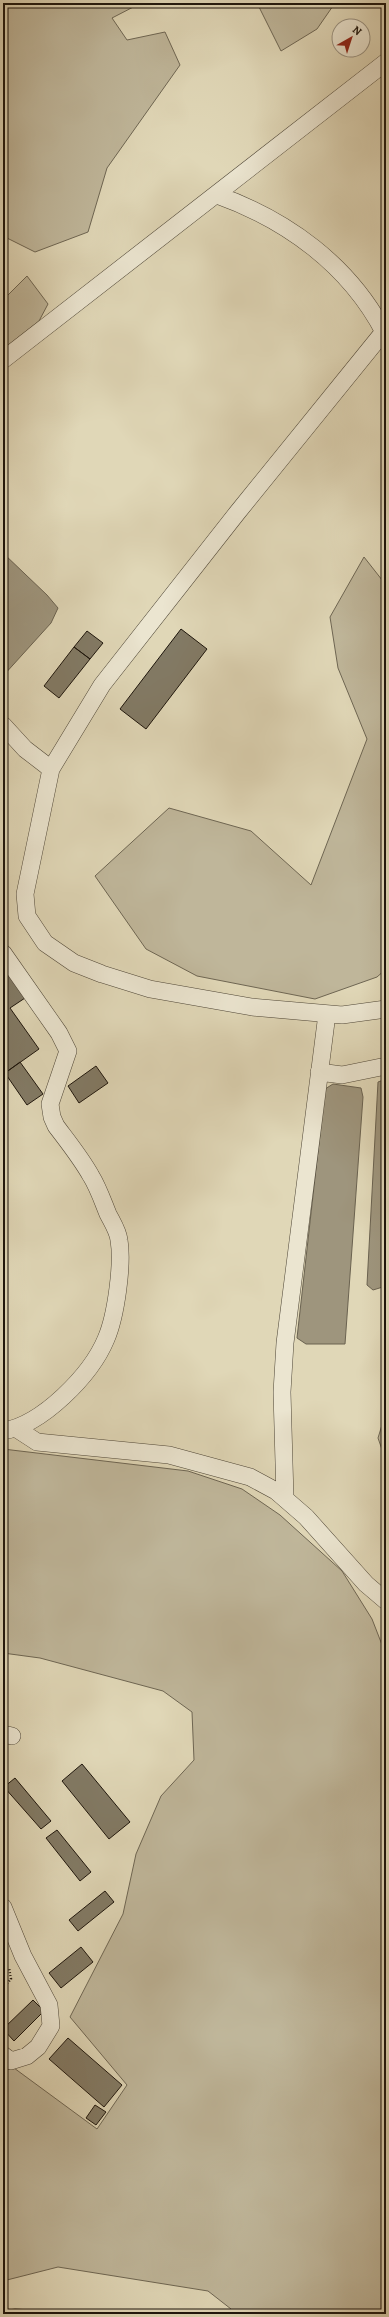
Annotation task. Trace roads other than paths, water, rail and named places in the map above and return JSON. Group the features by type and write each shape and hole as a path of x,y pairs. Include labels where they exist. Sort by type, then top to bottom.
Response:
{"street":[{"path":"3,360 386,62"},
{"path":"217,195 241,203 295,232 347,278 385,330 237,513 102,685 51,769 26,894 27,916 45,943 74,963 150,989 252,1007 327,1014 342,1015 386,1008"},
{"path":"3,725 25,749 51,769"},
{"path":"3,953 59,1033 68,1051 50,1104 52,1117 61,1134 91,1176 119,1239 118,1287 106,1339 92,1363 69,1391 35,1420 10,1430"},
{"path":"285,1498 282,1392 286,1343 327,1014"},
{"path":"319,1072 342,1076 386,1066"},
{"path":"10,1430 37,1442 176,1457 250,1477 276,1490 306,1517 366,1584 386,1601"},
{"path":"3,1907 23,1956 50,2005 51,2026 38,2047 27,2056 11,2061 3,2055"}]}
